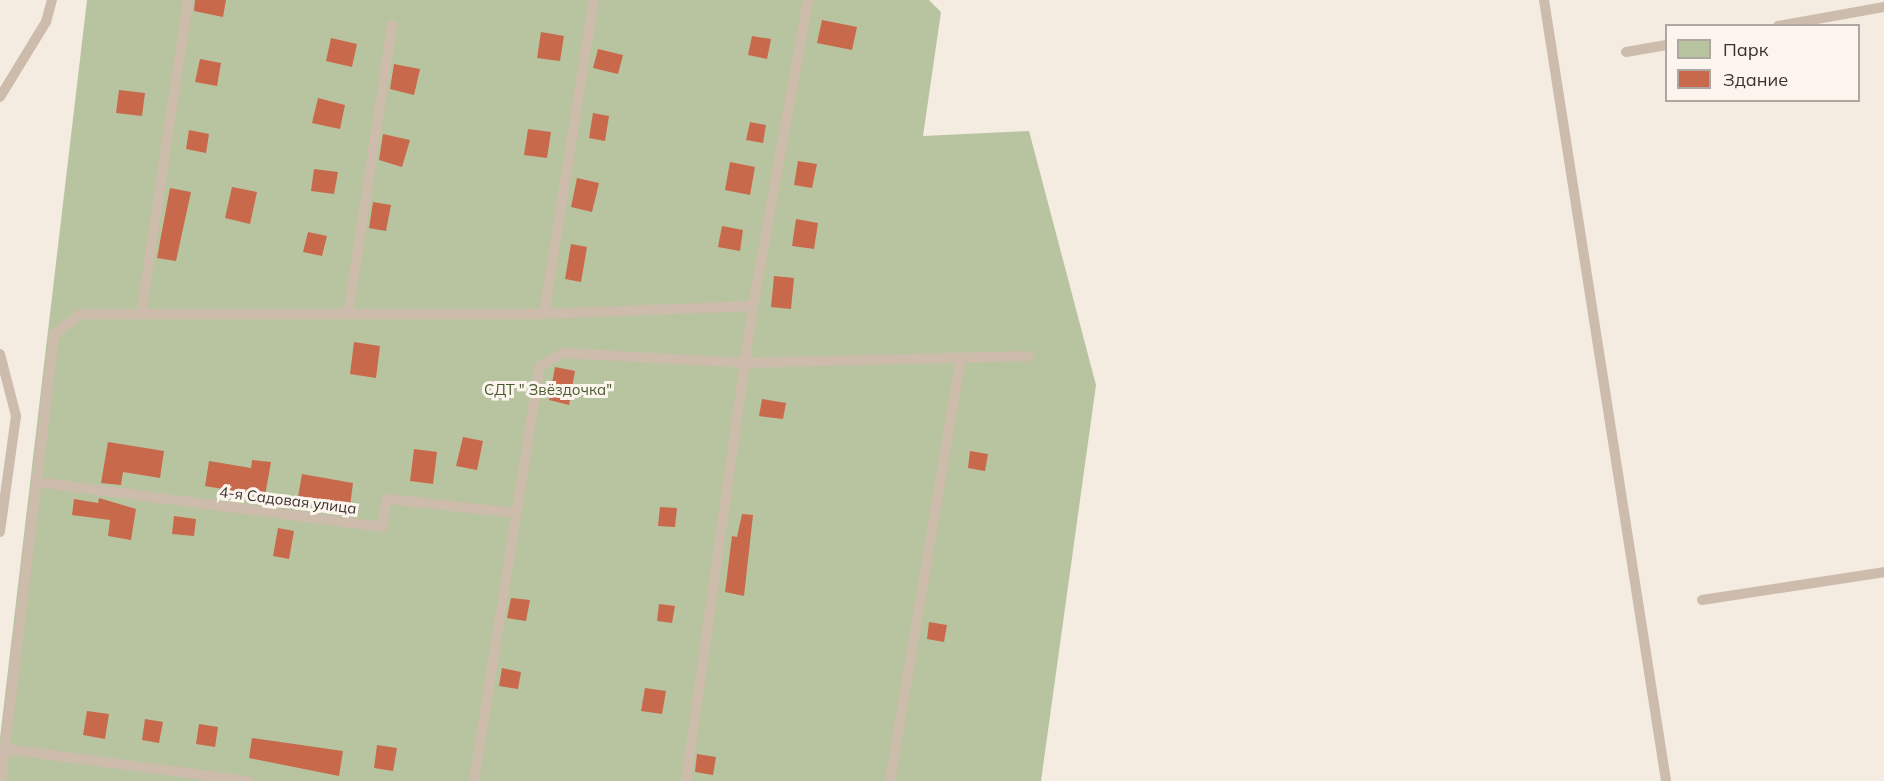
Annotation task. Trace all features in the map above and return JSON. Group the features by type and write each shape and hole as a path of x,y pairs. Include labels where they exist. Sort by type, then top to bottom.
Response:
{"lane":[{"path":"0,97 46,22 52,0"},
{"path":"141,315 188,0"},
{"path":"544,314 594,0"},
{"path":"686,781 753,306 808,0"},
{"path":"1544,0 1666,781"},
{"path":"1789,24 1884,7"},
{"path":"348,314 392,25"},
{"path":"1626,52 1665,45"},
{"path":"1,781 54,334 81,314 544,314 753,306"},
{"path":"474,781 513,513 540,366 563,353 745,363 1029,356"},
{"path":"0,354 16,416 0,532"},
{"path":"890,781 961,358"},
{"name":"4-я Садовая улица","path":"36,482 382,528 387,499 513,513"},
{"path":"1702,600 1884,572"},
{"path":"5,749 249,781"}],"green space":[{"name":"СДТ \" Звёздочка\"","path":"87,0 929,0 941,12 923,136 1029,131 1096,385 1041,781 0,781 0,738"}],"building":[{"path":"195,0 226,0 223,17 194,11"},
{"path":"822,20 857,27 852,50 817,43"},
{"path":"541,32 564,36 560,61 537,58"},
{"path":"752,36 771,39 767,59 748,55"},
{"path":"331,38 357,44 352,67 326,61"},
{"path":"598,49 623,55 618,74 593,68"},
{"path":"200,59 221,63 217,86 195,82"},
{"path":"394,64 420,69 414,95 390,89"},
{"path":"119,90 145,93 142,116 116,113"},
{"path":"318,98 345,105 340,129 312,123"},
{"path":"593,113 609,116 605,141 589,138"},
{"path":"750,122 766,125 763,143 746,140"},
{"path":"528,129 551,132 547,158 524,155"},
{"path":"189,130 209,134 206,153 186,149"},
{"path":"383,134 410,140 402,167 379,160"},
{"path":"798,161 817,164 812,188 794,185"},
{"path":"730,162 755,167 750,195 725,190"},
{"path":"314,169 338,172 334,194 311,191"},
{"path":"577,178 599,183 592,212 571,207"},
{"path":"232,187 257,192 250,224 225,218"},
{"path":"170,188 191,192 176,261 157,258"},
{"path":"373,202 391,205 386,231 369,228"},
{"path":"796,219 818,223 814,249 792,246"},
{"path":"722,226 743,230 740,251 718,247"},
{"path":"308,232 327,236 322,256 303,252"},
{"path":"571,244 587,247 581,282 565,279"},
{"path":"774,276 794,278 791,309 771,307"},
{"path":"354,342 380,346 376,378 350,374"},
{"path":"555,367 575,371 569,405 549,400"},
{"path":"762,399 786,403 783,419 759,416"},
{"path":"463,437 483,441 477,470 456,466"},
{"path":"108,442 164,451 160,478 123,472 121,485 101,483"},
{"path":"414,449 437,452 433,484 410,481"},
{"path":"970,451 988,454 985,471 968,468"},
{"path":"252,460 271,462 265,496 205,486 209,461 251,468"},
{"path":"302,474 353,483 350,506 298,497"},
{"path":"99,498 136,509 131,540 108,536 110,520 72,515 74,499 98,503"},
{"path":"660,507 677,508 675,527 658,526"},
{"path":"742,514 753,515 744,596 725,592 732,536 737,537"},
{"path":"174,516 196,519 194,536 172,534"},
{"path":"278,528 294,531 289,559 273,556"},
{"path":"511,598 530,600 526,621 507,618"},
{"path":"659,604 675,606 672,623 657,621"},
{"path":"929,622 947,625 944,642 927,639"},
{"path":"502,668 521,672 518,689 499,686"},
{"path":"645,688 666,691 662,714 641,711"},
{"path":"87,711 109,714 105,739 83,735"},
{"path":"145,719 163,722 159,743 142,740"},
{"path":"199,724 218,727 215,747 196,744"},
{"path":"252,738 343,751 339,776 249,758"},
{"path":"377,745 397,748 393,771 374,768"},
{"path":"697,754 716,757 713,775 695,772"}]}
